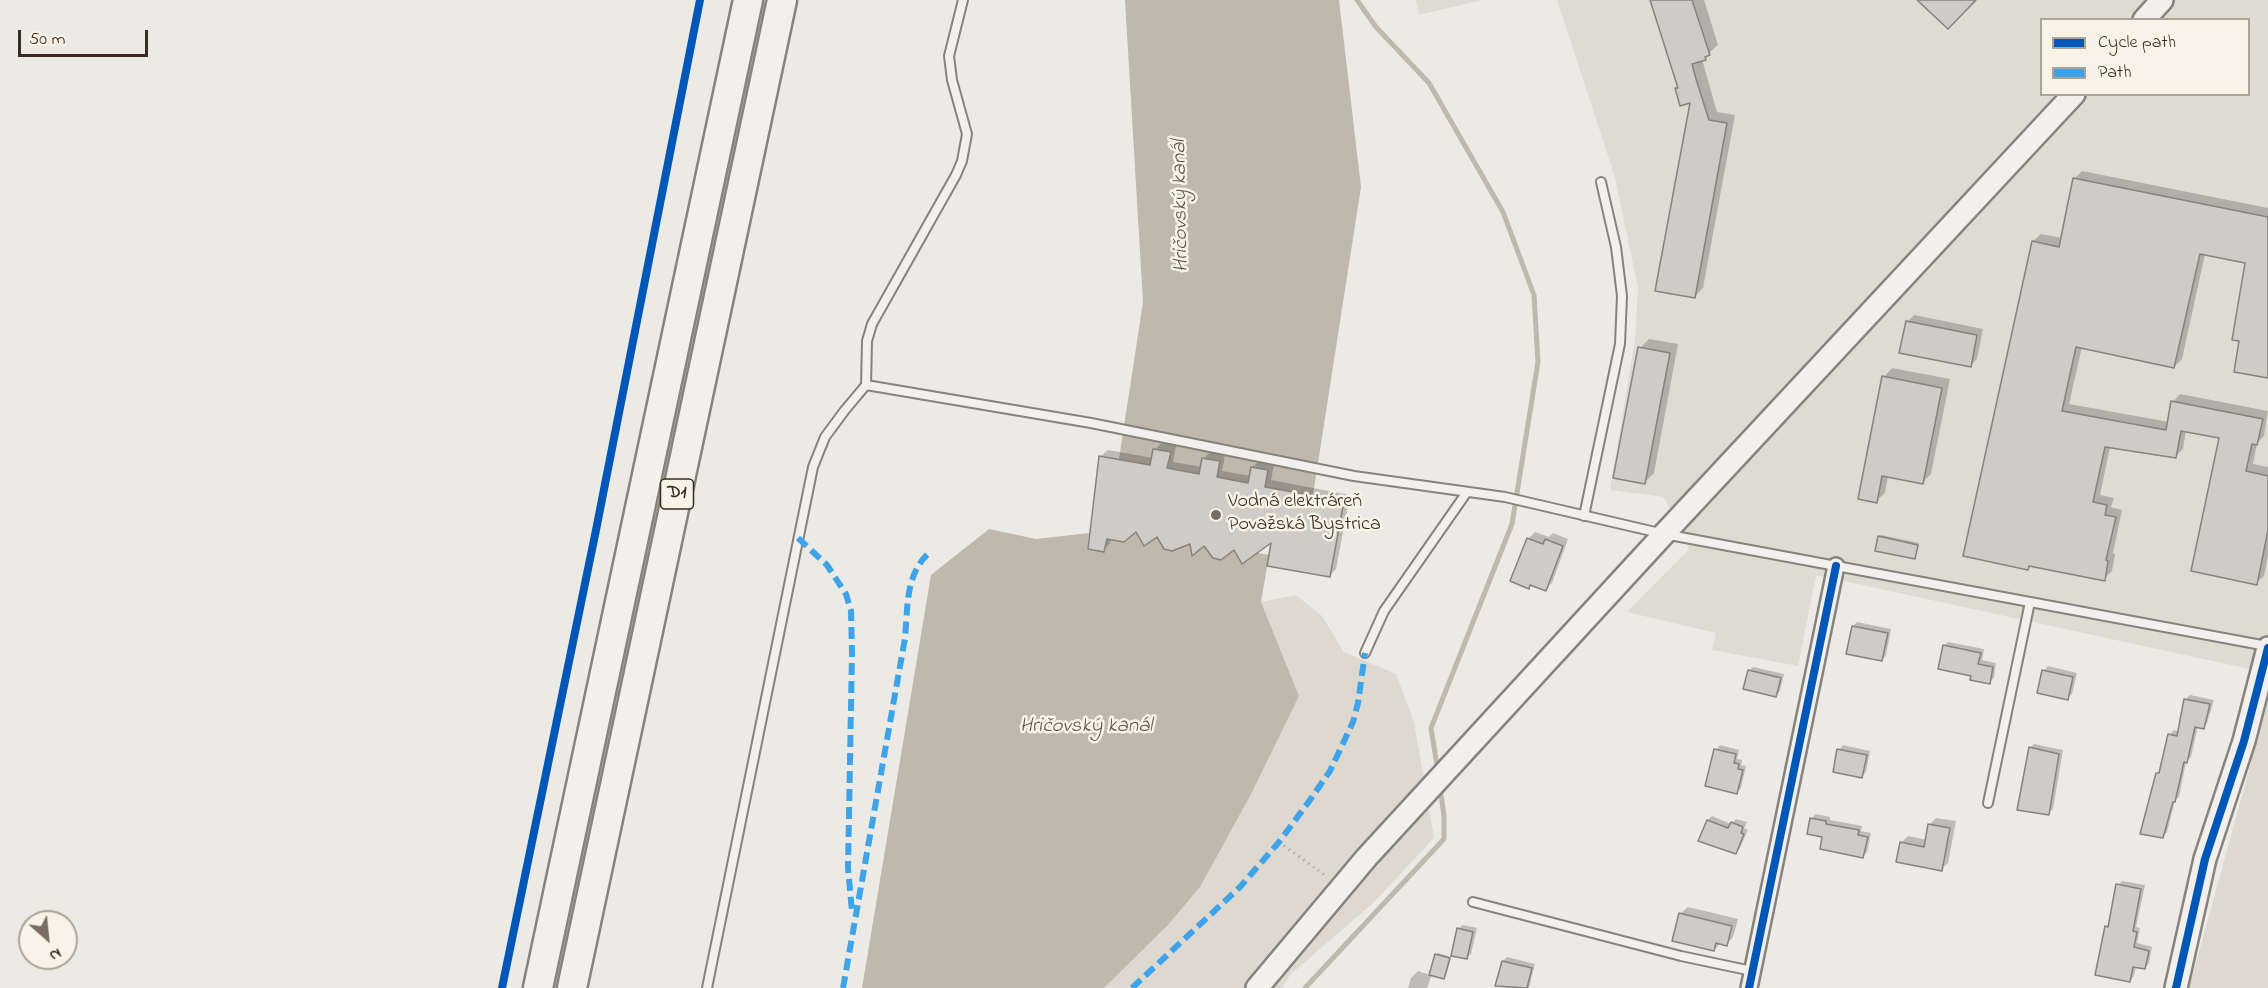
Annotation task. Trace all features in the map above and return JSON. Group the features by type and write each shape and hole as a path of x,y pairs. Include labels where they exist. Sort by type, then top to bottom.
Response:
{"highway":[{"name":"D1","path":"538,988 748,0"},
{"name":"D1","path":"572,988 782,0"}],"main road":[{"path":"2146,18 2162,0"},
{"path":"1257,988 1341,886 1445,772 2072,96"},
{"path":"2176,988 2205,859 2244,741 2268,647"}],"street":[{"path":"1749,988 1836,566"}],"lane":[{"path":"707,988 813,467 825,437 866,385 867,341 872,324 956,175 965,147 967,134 965,121 952,80 949,56 963,0"},
{"path":"1584,516 1620,344 1623,296 1616,247 1601,182"},
{"path":"866,385 1091,423 1354,476 1505,497 1664,534 2268,647"},
{"path":"1365,653 1384,612 1467,492"},
{"path":"1988,802 2030,602"},
{"path":"1473,902 1681,956 1752,971"}],"path":[{"path":"1279,842 1341,886"}],"shaded area":[{"path":"1416,0 1482,0 1419,15"},
{"path":"1557,0 2268,0 2268,673 1816,575 1798,666 1712,650 1716,633 1627,612 1689,549 1664,497 1610,490 1635,340 1638,288 1615,177"},
{"path":"1296,595 1322,616 1344,652 1396,674 1414,722 1434,838 1373,903 1290,975 1282,988 1104,988 1168,925 1200,887 1299,696 1261,602"},
{"path":"2268,701 2268,988 2189,988"}],"water":[{"name":"Hričovský kanál","path":"1125,0 1339,0 1361,187 1313,495 1265,487 1268,470 1257,468 1248,483 1217,477 1219,461 1202,458 1199,474 1167,468 1171,452 1153,449 1150,465 1119,459 1143,302"},
{"name":"Hričovský kanál","path":"989,529 1036,539 1089,533 1088,548 1102,551 1105,549 1108,531 1128,529 1144,532 1143,545 1147,544 1149,533 1165,536 1165,549 1172,551 1193,541 1191,551 1193,555 1198,542 1213,545 1212,556 1221,560 1224,558 1226,547 1242,550 1240,561 1243,564 1247,551 1269,555 1261,602 1299,696 1251,794 1200,887 1168,925 1104,988 862,988 931,575"}],"building":[{"path":"1650,0 1692,0 1710,55 1705,57 1706,60 1692,64 1696,79 1709,120 1727,123 1695,298 1655,291 1690,103 1680,106 1675,88 1678,88"},
{"path":"1917,0 1976,0 1948,29"},
{"path":"2073,178 2268,217 2268,378 2234,372 2239,341 2232,340 2245,263 2200,254 2174,368 2076,347 2062,411 2166,430 2171,401 2263,419 2257,445 2252,444 2246,471 2268,476 2268,530 2257,585 2191,571 2219,438 2181,431 2176,458 2105,447 2093,502 2107,505 2105,515 2116,517 2106,560 2108,561 2105,581 2029,566 2028,570 1963,556 2032,241 2059,247"},
{"path":"1906,321 1977,335 1971,367 1899,353"},
{"path":"1638,347 1670,353 1645,484 1613,478"},
{"path":"1882,376 1942,388 1923,484 1882,476 1877,503 1858,499"},
{"name":"Vodná elektráreň Považská Bystrica","path":"1153,449 1171,452 1167,468 1199,474 1202,458 1220,461 1217,477 1248,483 1251,467 1268,470 1265,487 1344,501 1330,577 1267,566 1271,543 1242,564 1234,550 1221,560 1213,558 1204,546 1192,556 1190,544 1172,551 1164,549 1157,537 1144,546 1136,532 1124,542 1107,539 1104,552 1088,549 1099,456 1150,465"},
{"path":"1878,536 1918,545 1915,559 1875,551"},
{"path":"1527,538 1543,544 1545,539 1563,546 1546,591 1530,585 1529,589 1510,581"},
{"path":"1852,626 1888,633 1882,661 1846,654"},
{"path":"1943,645 1981,653 1978,664 1993,667 1990,684 1970,680 1971,676 1938,669"},
{"path":"1748,670 1781,678 1776,697 1743,689"},
{"path":"2042,670 2073,677 2068,700 2037,693"},
{"path":"2184,699 2210,704 2204,729 2195,727 2187,763 2184,762 2175,802 2173,802 2163,838 2140,834 2156,773 2159,773 2168,734 2177,736"},
{"path":"2029,747 2059,754 2049,815 2017,810"},
{"path":"1714,749 1736,754 1734,763 1739,764 1738,769 1743,770 1737,794 1705,786"},
{"path":"1837,749 1867,755 1862,778 1833,772"},
{"path":"1810,818 1826,821 1826,824 1859,830 1858,835 1868,837 1863,858 1820,849 1822,837 1807,834"},
{"path":"1707,820 1728,828 1731,822 1743,827 1741,833 1744,834 1736,854 1698,841"},
{"path":"1928,824 1950,828 1942,871 1896,862 1900,842 1924,847"},
{"path":"2116,884 2141,889 2133,931 2137,932 2134,947 2149,951 2145,969 2133,967 2130,982 2095,975 2105,926 2108,927"},
{"path":"1679,913 1732,926 1727,946 1716,943 1714,951 1672,941"},
{"path":"1457,928 1473,932 1467,959 1451,956"},
{"path":"1435,954 1450,958 1444,979 1429,975"},
{"path":"1502,961 1532,968 1527,988 1495,986"}],"waterway":[{"path":"1357,0 1376,27 1429,83 1503,212 1534,295 1538,362 1512,524 1431,728 1438,772"},
{"path":"1305,988 1444,839 1440,787"}],"marked path":[{"path":"798,538 827,565 846,594 851,611 848,868 852,912"},
{"path":"843,988 905,638 909,591 916,569 931,551"},
{"path":"1132,988 1240,887 1279,842 1310,800 1330,771 1353,722 1365,653"}],"cycle path":[{"path":"502,988 596,530 700,0"},
{"path":"1749,988 1836,566"},
{"path":"2176,988 2205,859 2244,741 2268,648"}],"place":[{"name":"Vodná elektráreň Považská Bystrica","path":"1216,515"}]}
